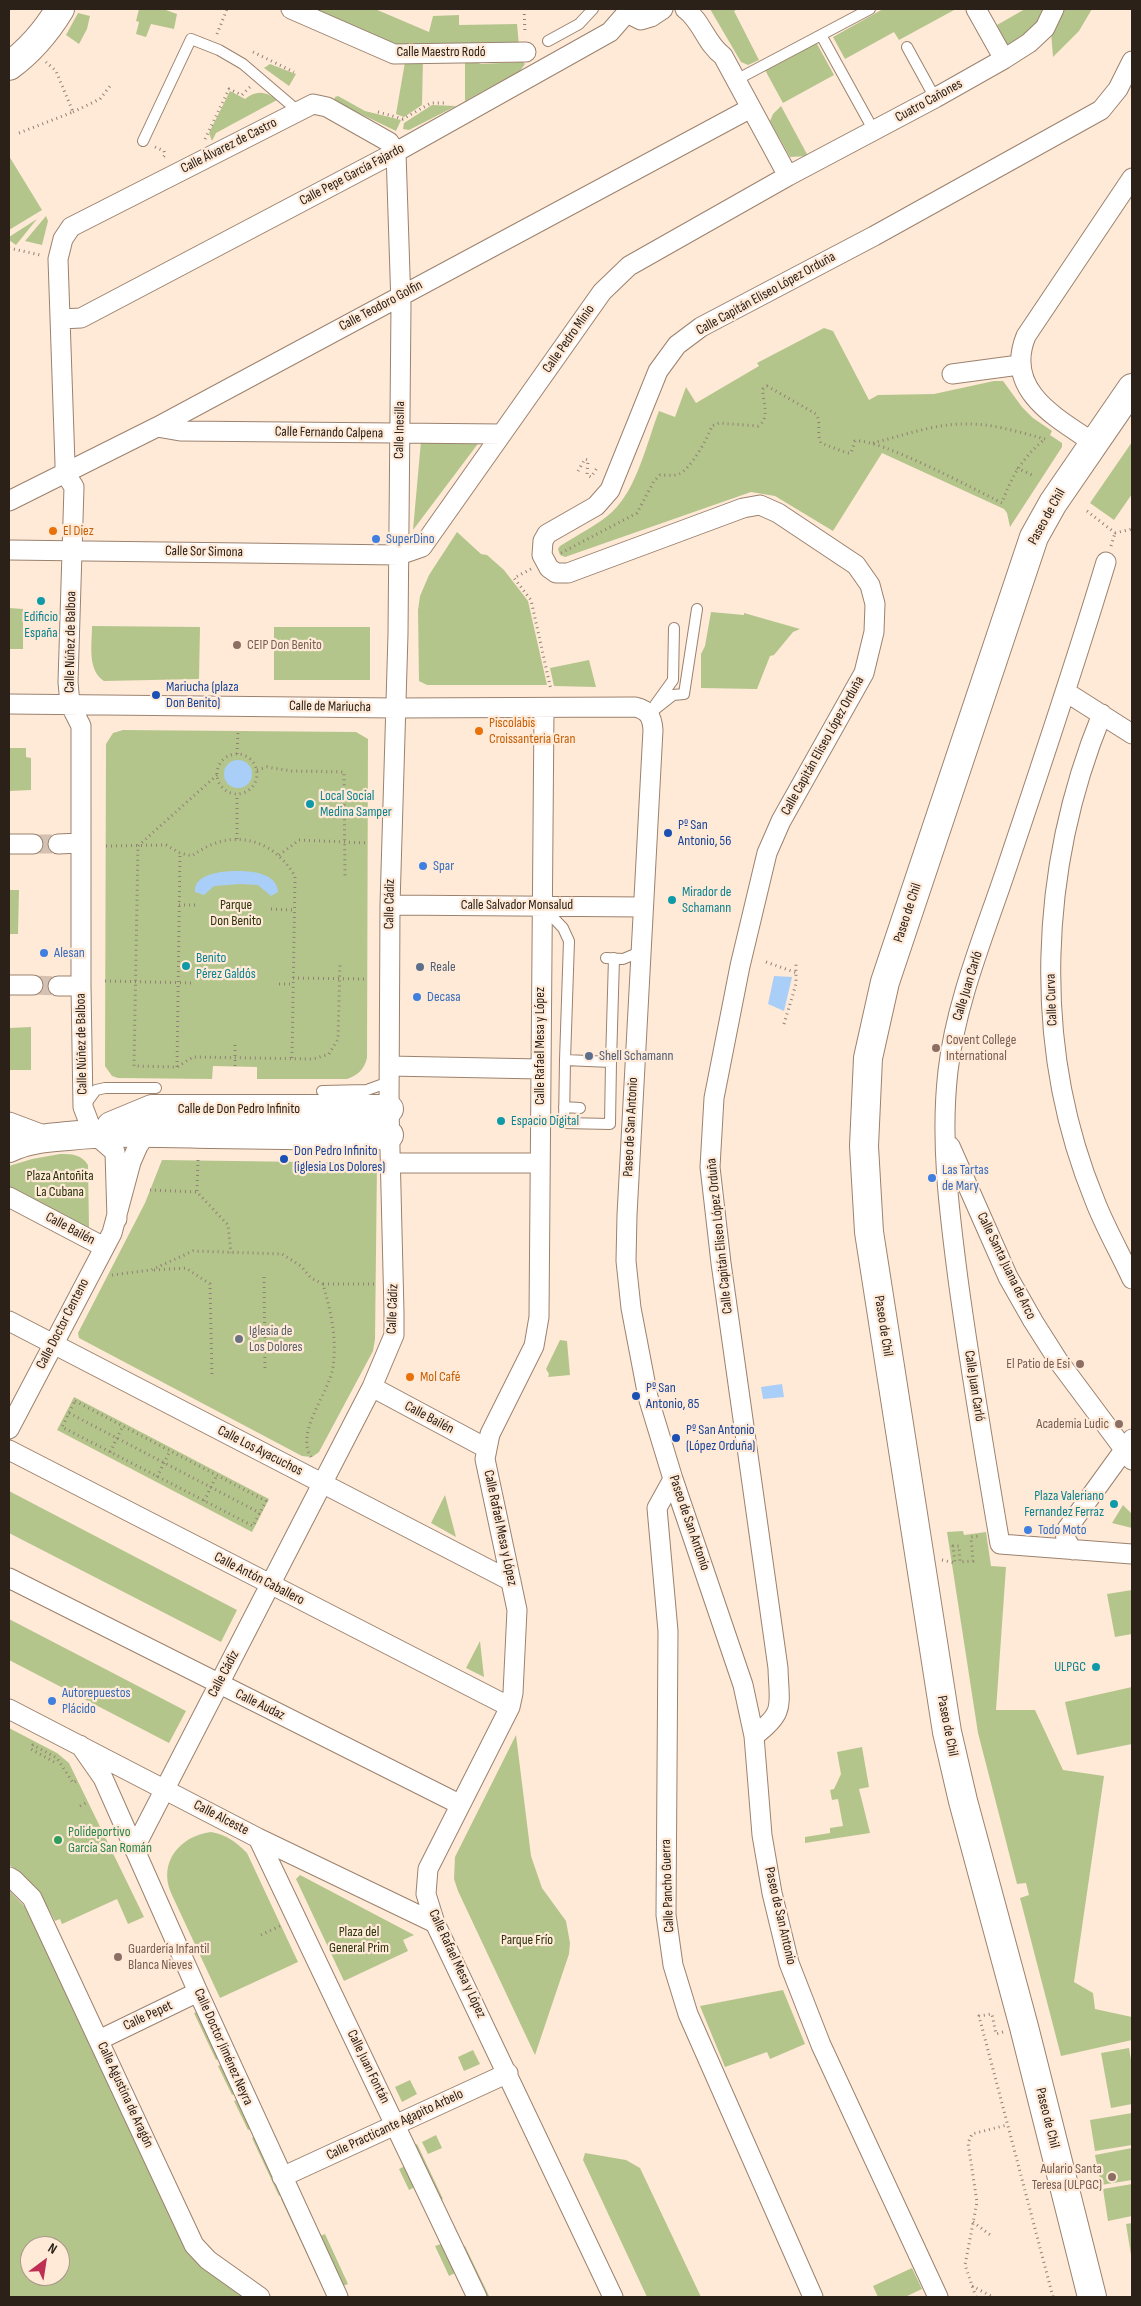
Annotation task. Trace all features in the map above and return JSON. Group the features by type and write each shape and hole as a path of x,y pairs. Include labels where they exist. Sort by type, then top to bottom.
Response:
{"street":[{"path":"9,66 30,49 48,30 60,9"},
{"name":"Calle Maestro Rodó","path":"291,9 394,54 526,52"},
{"path":"629,11 641,20 651,17 663,9"},
{"path":"685,9 694,15 716,51 723,56 788,176"},
{"path":"704,9 723,46 723,56"},
{"path":"976,9 1004,59"},
{"name":"Cuatro Cañones","path":"788,176 1004,59 1029,43 1045,28 1054,9"},
{"name":"Calle Pepe García Fajardo","path":"61,319 81,318 396,152 610,32 629,11"},
{"name":"Calle Capitán Eliseo López Orduña","path":"754,1736 772,1723 779,1710 778,1668 721,1263 710,1167 714,1098 740,966 767,853 781,821 864,673 874,632 875,604 870,585 856,565 778,512 760,505 743,508 568,573 556,573 544,562 542,547 547,534 596,506 604,498 615,481 658,371 678,345 701,327 874,236 1101,110 1118,89 1132,62"},
{"name":"Calle Álvarez de Castro","path":"63,239 71,227 313,104 327,107 389,142 396,152"},
{"name":"Calle Teodoro Golfin","path":"9,501 156,427 751,108"},
{"name":"Calle Inesilla","path":"395,708 399,555 401,295 396,152"},
{"name":"Calle Pedro Minio","path":"399,555 422,547 602,292 614,279 629,266 788,176"},
{"path":"1094,442 1044,406 1024,383 1019,365 1020,350 1026,336 1132,178"},
{"name":"Calle Núñez de Balboa","path":"63,239 58,260 65,473 74,487 68,682 70,704 81,726 80,842 83,1107 93,1133"},
{"path":"952,374 1019,365"},
{"name":"Paseo de Chil","path":"1092,2297 1024,2027 963,1801 947,1732 869,1232 864,1146 868,1058 888,973 1034,537 1053,503 1132,388"},
{"name":"Calle Fernando Calpena","path":"156,427 180,431 502,434"},
{"name":"Calle Sor Simona","path":"9,550 399,555"},
{"name":"Calle Juan Carló","path":"992,1544 948,1198 946,1136 948,1072 953,1040 966,988 1066,692 1106,562"},
{"path":"1066,692 1132,734"},
{"name":"Calle de Mariucha","path":"9,704 395,708 635,707 644,709 649,714"},
{"name":"Calle Cádiz","path":"134,1849 372,1387 394,1335 389,1074 390,905 395,708"},
{"name":"Calle Rafael Mesa y López","path":"549,708 540,905 539,1317 534,1346 490,1434 485,1459 517,1610 513,1693 510,1706 459,1804 428,1869 426,1894 435,1923 613,2297"},
{"name":"Paseo de San Antonio","path":"649,714 653,730 640,952 626,1261 631,1308 646,1389 673,1479 744,1685 754,1736 762,1835 772,1893 789,1963 822,2045 938,2297"},
{"name":"Calle Curva","path":"1102,714 1075,788 1059,855 1050,936 1053,1030 1069,1121 1094,1200 1132,1279"},
{"path":"58,844 80,842"},
{"path":"9,844 33,844"},
{"name":"Calle Salvador Monsalud","path":"390,905 643,907"},
{"path":"9,985 33,985"},
{"path":"58,986 81,986"},
{"path":"389,1074 540,1069"},
{"name":"Calle de Don Pedro Infinito","path":"93,1133 152,1110 389,1122"},
{"path":"9,1122 50,1138"},
{"name":"Calle de Don Pedro Infinito","path":"9,1148 22,1143 50,1138 93,1133 148,1131 305,1136 389,1122"},
{"name":"Calle Doctor Centeno","path":"9,1429 104,1247 117,1219 131,1162 138,1146 148,1131"},
{"name":"Calle Doctor Centeno","path":"93,1133 115,1152 117,1219"},
{"name":"Calle Santa Juana de Arco","path":"946,1136 1008,1277 1029,1314 1059,1362 1129,1450"},
{"path":"391,1163 540,1163"},
{"name":"Calle Bailén","path":"9,1197 104,1247"},
{"name":"Calle Los Ayacuchos","path":"9,1321 511,1581"},
{"name":"Calle Bailén","path":"372,1387 486,1448"},
{"name":"Calle Antón Caballero","path":"9,1450 510,1706"},
{"path":"1073,1550 1066,1542 1065,1534 1067,1529 1129,1450"},
{"name":"Calle Pancho Guerra","path":"673,1479 657,1508 668,1631 666,1915 673,1965 688,2014 813,2297"},
{"path":"992,1544 1132,1554"},
{"name":"Calle Audaz","path":"9,1578 459,1804"},
{"name":"Calle Alceste","path":"9,1708 258,1838 435,1923"},
{"name":"Calle Doctor Jiménez Neyra","path":"80,1745 103,1778 333,2294"},
{"name":"Calle Juan Fontán","path":"258,1838 477,2297"},
{"name":"Calle Agustina de Aragón","path":"9,1877 32,1898 194,2245 208,2260 260,2297"},
{"name":"Calle Pepet","path":"99,2040 198,1992"},
{"name":"Calle Practicante Agapito Arbelo","path":"282,2177 508,2073"}],"lane":[{"path":"548,41 579,24 593,9"},
{"path":"736,80 870,9"},
{"path":"821,35 874,131"},
{"path":"143,141 191,39 235,59 298,110"},
{"path":"907,46 935,98"},
{"path":"649,714 672,695 684,694 697,608"},
{"path":"649,714 673,680 674,628"},
{"path":"540,905 563,928 569,941 573,958 569,1037 565,1060 564,1124 610,1124 608,1109 611,1062 607,1038 610,958 623,958 640,952"},
{"path":"565,1060 611,1062"},
{"path":"322,1091 367,1090 389,1074"},
{"path":"83,1107 96,1090 105,1088 156,1088"},
{"path":"564,1108 580,1108"}],"path":[{"path":"210,32 216,34 227,9"},
{"path":"524,9 526,52"},
{"path":"30,49 56,71 73,112"},
{"path":"198,162 207,131 229,89 242,95 259,77"},
{"path":"19,133 73,112 100,99 110,86"},
{"path":"378,112 403,119 431,103 459,104 470,111"},
{"path":"143,141 164,151 165,155 162,160 148,166 156,183"},
{"path":"9,248 58,260"},
{"path":"549,708 531,600 514,578 637,513 654,481 660,476 678,475 685,470 708,437 712,426 719,424 758,426 763,423 766,417 763,389 767,386 816,414 819,420 818,437 821,443 847,453 850,453 855,441 872,444 930,468 1002,503 1017,468 1026,456 1044,440 1006,429 963,424 941,426 872,444"},
{"path":"578,470 586,459 588,460 587,475 591,477 599,465 603,467 593,487 604,498"},
{"path":"1017,468 1032,475"},
{"path":"1087,511 1115,533 1132,528"},
{"path":"237,754 238,731"},
{"path":"237,754 248,757 257,770 256,781 253,786 237,794 231,793 221,786 217,775 218,769 225,758 237,754"},
{"path":"257,770 267,767 292,771 344,772 344,879"},
{"path":"217,775 138,846 134,1066 177,1067 193,1057 313,1058 328,1054 338,1039 340,962"},
{"path":"237,794 237,839"},
{"path":"106,846 166,844 180,853 192,856 213,843 237,839 257,842 279,855 295,876 292,1058"},
{"path":"279,855 299,840 368,843"},
{"path":"177,1067 180,853"},
{"path":"179,905 197,905"},
{"path":"271,909 294,910"},
{"path":"766,962 797,973"},
{"path":"784,1024 794,994 797,973 796,964"},
{"path":"293,978 368,979"},
{"path":"105,981 194,983"},
{"path":"279,984 293,984"},
{"path":"235,1044 235,1066"},
{"path":"197,1192 198,1160"},
{"path":"150,1190 197,1192 228,1225 231,1253"},
{"path":"151,1270 193,1251 282,1254 301,1266 311,1278 323,1284 376,1284"},
{"path":"108,1275 186,1268 210,1284 212,1377"},
{"path":"264,1277 265,1371"},
{"path":"312,1457 306,1444 308,1430 333,1369 335,1344 331,1312 323,1284"},
{"path":"75,1401 123,1426 266,1501 253,1526 62,1427 75,1401"},
{"path":"69,1414 260,1513"},
{"path":"110,1452 123,1426"},
{"path":"157,1477 170,1451"},
{"path":"204,1500 217,1475"},
{"path":"955,1562 953,1546 959,1546 960,1562 974,1561 971,1537 984,1535 992,1544"},
{"path":"54,1762 31,1749 33,1745 57,1758 73,1783 78,1780"},
{"path":"80,1806 88,1802"},
{"path":"262,1935 281,1926"},
{"path":"996,2034 992,2014 979,2016 1053,2297"},
{"path":"976,2297 965,2265 977,2202 968,2143 972,2134 1007,2125"},
{"path":"973,2222 993,2237"},
{"path":"972,2286 993,2297"}],"green space":[{"path":"139,9 163,9 177,14 174,29 151,24 146,37 136,34 139,22 136,21"},
{"path":"304,9 375,9 429,32 433,16 459,15 459,25 517,24 519,46 396,46"},
{"path":"710,9 738,9 734,11 759,60 748,65 741,62"},
{"path":"883,9 956,9 899,40 894,32 845,59 833,37"},
{"path":"1025,9 1046,9 1047,11 1032,30 1008,47 997,25"},
{"path":"1061,9 1092,9 1079,31 1053,57 1051,32"},
{"path":"78,13 90,16 87,29 79,44 66,35"},
{"path":"816,42 834,75 783,103 765,70"},
{"path":"465,57 481,64 523,62 525,64 520,71 465,101"},
{"path":"423,60 422,105 404,117 396,114 405,62"},
{"path":"270,64 296,74 289,86 264,68"},
{"path":"230,91 245,99 253,94 265,93 277,100 216,133 212,141 209,133"},
{"path":"338,96 365,111 401,120 396,131 334,101 335,97"},
{"path":"432,105 456,106 409,130 403,129 404,123"},
{"path":"781,106 808,156 790,157 770,121 773,114"},
{"path":"9,156 42,210 9,230"},
{"path":"46,216 48,221 42,245 25,241"},
{"path":"37,219 16,245 9,240 9,237"},
{"path":"824,328 833,331 869,400 878,395 934,394 994,381 1003,381 1022,407 1033,418 1052,431 1050,435 1062,443 1062,447 1010,527 1007,513 1004,509 882,453 833,531 775,496 751,492 565,557 560,555 558,549 560,546 600,521 621,502 635,478 659,411 675,417 686,387 696,403 759,366 757,363"},
{"path":"421,441 480,441 413,530"},
{"path":"1132,442 1132,494 1114,520 1090,503"},
{"path":"457,532 481,554 487,555 504,570 528,601 547,685 427,685 419,681 418,610 420,596 429,575"},
{"path":"9,608 23,609 23,649 9,649"},
{"path":"711,612 744,615 744,613 800,629 793,632 774,655 770,656 757,689 701,688 701,654 705,646"},
{"path":"92,626 200,627 199,679 104,681 95,670 93,664 91,648"},
{"path":"274,627 370,627 370,680 274,680"},
{"path":"589,660 596,687 554,686 550,668"},
{"name":"Parque Don Benito","path":"123,730 356,732 368,739 367,1058 364,1066 357,1074 347,1079 257,1079 257,1067 213,1066 212,1079 118,1078 112,1076 105,1066 106,744 113,733"},
{"path":"9,748 26,748 26,757 31,758 31,790 9,791"},
{"path":"9,890 19,890 18,934 9,934"},
{"path":"31,1027 31,1070 9,1070 9,1028"},
{"name":"Plaza Antoñita La Cubana","path":"60,1154 79,1157 88,1165 89,1229 9,1192 9,1166 32,1159"},
{"path":"162,1160 377,1163 375,1339 373,1351 319,1452 312,1457 302,1456 79,1338 78,1333 145,1203"},
{"path":"560,1340 567,1341 570,1375 548,1377 549,1374 546,1369"},
{"path":"74,1397 269,1499 252,1532 57,1430"},
{"path":"9,1491 237,1610 221,1642 9,1533"},
{"path":"445,1495 456,1537 431,1523"},
{"path":"1123,1505 1132,1514 1132,1528 1112,1523"},
{"path":"963,1531 964,1535 986,1532 991,1566 1006,1567 996,1710 1035,1710 1063,1770 1104,1776 1074,1982 1093,1993 1095,2009 1132,2017 1132,2040 1061,2056 1020,1898 1029,1895 1026,1883 1017,1884 978,1733 947,1532"},
{"path":"1132,1590 1132,1634 1115,1637 1107,1594"},
{"path":"9,1619 186,1711 169,1743 9,1660"},
{"path":"480,1641 484,1677 466,1668"},
{"path":"1132,1687 1132,1744 1077,1755 1065,1702"},
{"name":"Polideportivo García San Román","path":"9,1728 57,1753 69,1763 144,1917 128,1924 117,1899 62,1924 60,1919 55,1921 30,1882 9,1865"},
{"name":"Parque Frío","path":"516,1735 531,1856 542,1888 566,1921 570,1943 569,1954 535,2055 454,1879 455,1857"},
{"path":"862,1747 869,1787 859,1789 870,1833 805,1843 805,1837 830,1833 830,1828 843,1826 838,1799 832,1800 830,1790 834,1789 841,1774 837,1752"},
{"path":"211,1832 231,1840 247,1853 298,1962 220,1998 171,1893 167,1871 174,1852 181,1845 200,1834"},
{"name":"Plaza del General Prim","path":"300,1875 414,1935 403,1940 408,1951 344,1981 296,1879"},
{"path":"9,1890 25,1907 190,2256 243,2297 9,2297"},
{"path":"783,1990 805,2044 770,2059 767,2052 725,2067 700,2006"},
{"path":"201,2010 220,2058 216,2060 194,2013"},
{"path":"1129,2048 1132,2066 1132,2104 1111,2108 1101,2053"},
{"path":"473,2050 480,2064 464,2071 458,2057"},
{"path":"223,2063 237,2093 232,2095 218,2066"},
{"path":"410,2080 417,2094 402,2102 395,2087"},
{"path":"239,2099 253,2128 248,2130 234,2101"},
{"path":"1132,2113 1132,2145 1095,2151 1090,2120"},
{"path":"436,2135 442,2148 428,2154 422,2142"},
{"path":"257,2136 284,2193 279,2196 252,2138"},
{"path":"417,2144 443,2199 437,2201 411,2147"},
{"path":"1132,2148 1132,2180 1101,2185 1095,2155"},
{"path":"585,2153 626,2160 640,2168 701,2297 647,2297 583,2160"},
{"path":"405,2166 415,2187 409,2190 399,2169"},
{"path":"1132,2184 1132,2216 1108,2221 1103,2189"},
{"path":"285,2197 321,2274 317,2276 281,2199"},
{"path":"1132,2223 1132,2261 1126,2224"},
{"path":"325,2234 348,2284 343,2286 320,2236"},
{"path":"441,2244 455,2273 449,2276 435,2246"},
{"path":"465,2246 489,2296 482,2297 459,2249"},
{"path":"912,2268 922,2289 905,2297 878,2297 873,2286"}],"water":[{"path":"238,760 248,764 252,774 248,784 238,788 228,784 224,774 228,764"},
{"path":"254,872 268,877 273,880 278,892 271,896 258,885 240,884 214,886 204,895 195,892 196,886 203,877 216,873"},
{"path":"774,976 792,977 784,1011 768,1004"},
{"path":"782,1384 784,1397 763,1399 761,1387"}],"tunnel":[{"path":"33,844 58,844"},
{"path":"33,985 58,986"}],"place":[{"name":"El Diez","path":"53,531"},
{"name":"SuperDino","path":"376,539"},
{"name":"Edificio España","path":"41,601"},
{"name":"CEIP Don Benito","path":"237,645"},
{"name":"Mariucha (plaza Don Benito)","path":"156,695"},
{"name":"Piscolabis Croissanteria Gran","path":"479,731"},
{"name":"Local Social Medina Samper","path":"310,804"},
{"name":"Pº San Antonio, 56","path":"668,833"},
{"name":"Spar","path":"423,866"},
{"name":"Mirador de Schamann","path":"672,900"},
{"name":"Alesan","path":"44,953"},
{"name":"Benito Pérez Galdós","path":"186,966"},
{"name":"Reale","path":"420,967"},
{"name":"Decasa","path":"417,997"},
{"name":"Covent College International","path":"936,1048"},
{"name":"Shell Schamann","path":"589,1056"},
{"name":"Espacio Digital","path":"501,1121"},
{"name":"Don Pedro Infinito (iglesia Los Dolores)","path":"284,1159"},
{"name":"Las Tartas de Mary","path":"932,1178"},
{"name":"Iglesia de Los Dolores","path":"239,1339"},
{"name":"El Patio de Esi","path":"1080,1364"},
{"name":"Mol Café","path":"410,1377"},
{"name":"Pº San Antonio, 85","path":"636,1396"},
{"name":"Academia Ludic","path":"1119,1424"},
{"name":"Pº San Antonio (López Orduña)","path":"676,1438"},
{"name":"Plaza Valeriano Fernandez Ferraz","path":"1114,1504"},
{"name":"Todo Moto","path":"1028,1530"},
{"name":"ULPGC","path":"1096,1667"},
{"name":"Autorepuestos Plácido","path":"52,1701"},
{"name":"Polideportivo García San Román","path":"58,1840"},
{"name":"Guardería Infantil Blanca Nieves","path":"118,1957"},
{"name":"Aulario Santa Teresa (ULPGC)","path":"1112,2177"}]}
